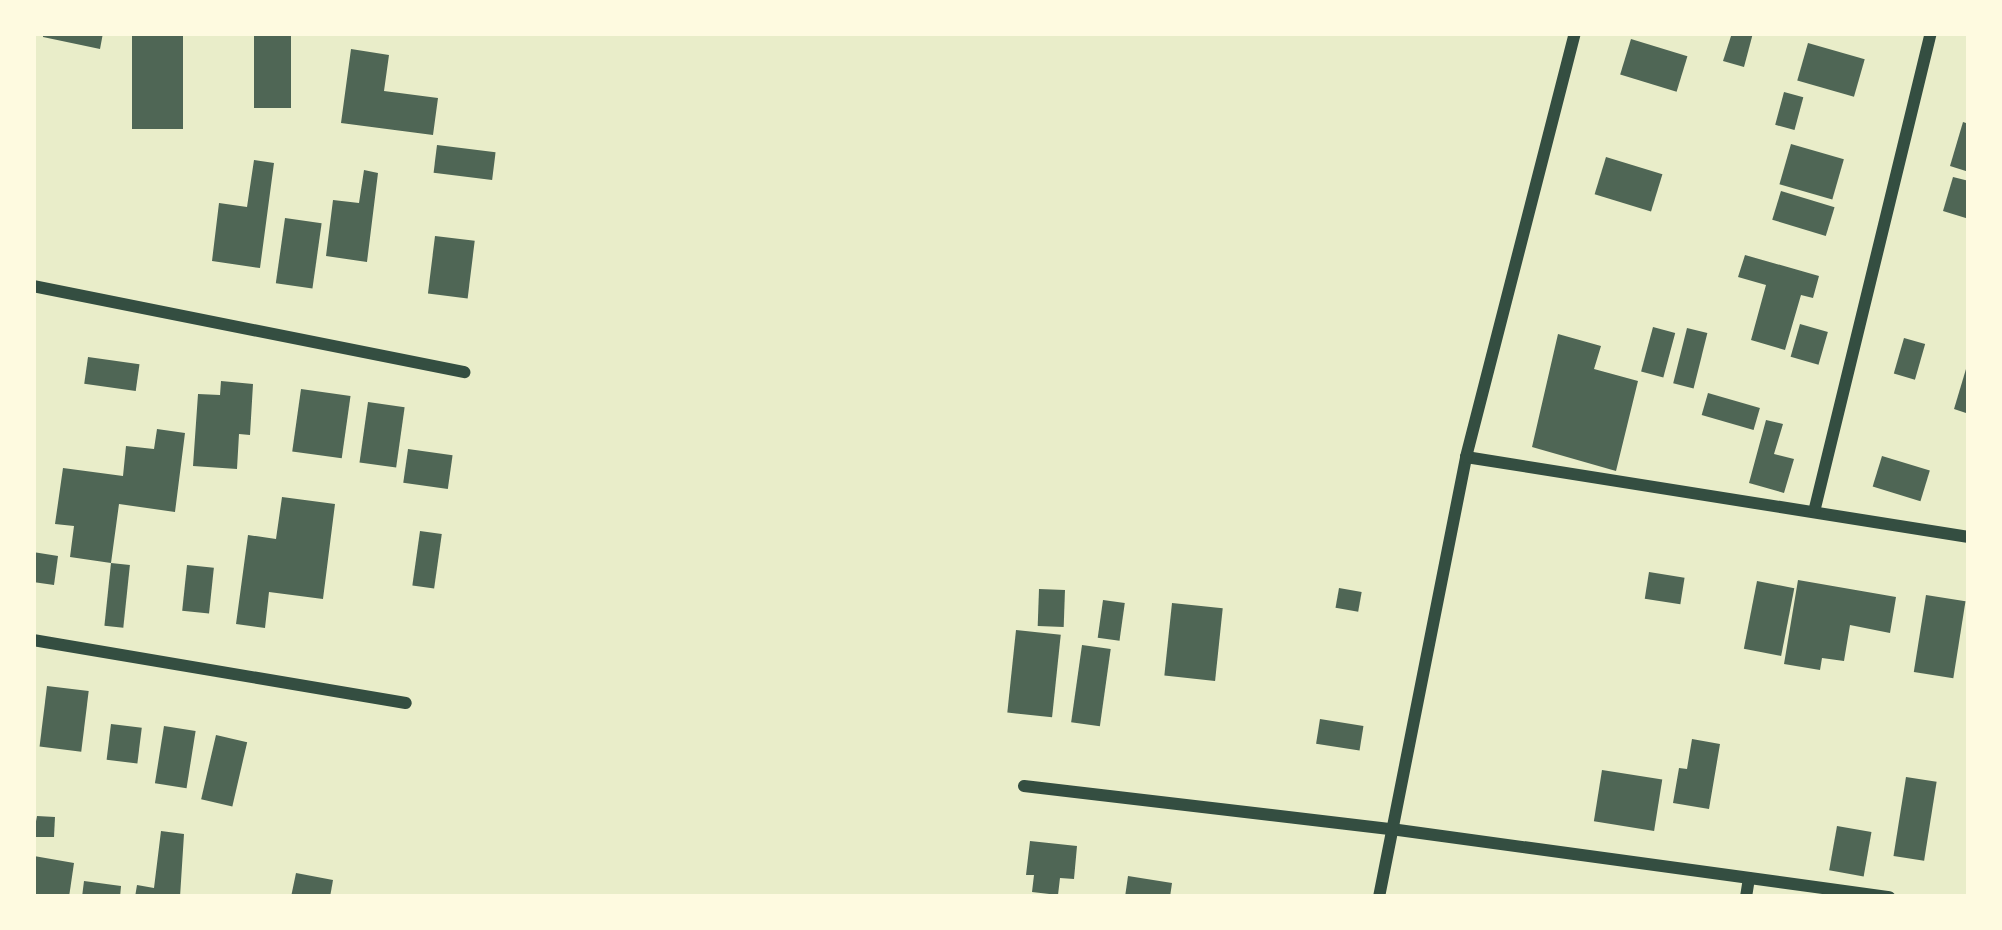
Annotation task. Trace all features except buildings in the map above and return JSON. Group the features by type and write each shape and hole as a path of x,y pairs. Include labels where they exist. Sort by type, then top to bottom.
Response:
{"street":[{"path":"1379,897 1466,457 1575,33"},
{"path":"1814,512 1931,33"},
{"path":"33,286 465,372"},
{"path":"1466,457 1969,537"},
{"path":"33,640 406,704"},
{"path":"1024,787 1390,829 1889,897"},
{"path":"1747,897 1749,878"}]}
